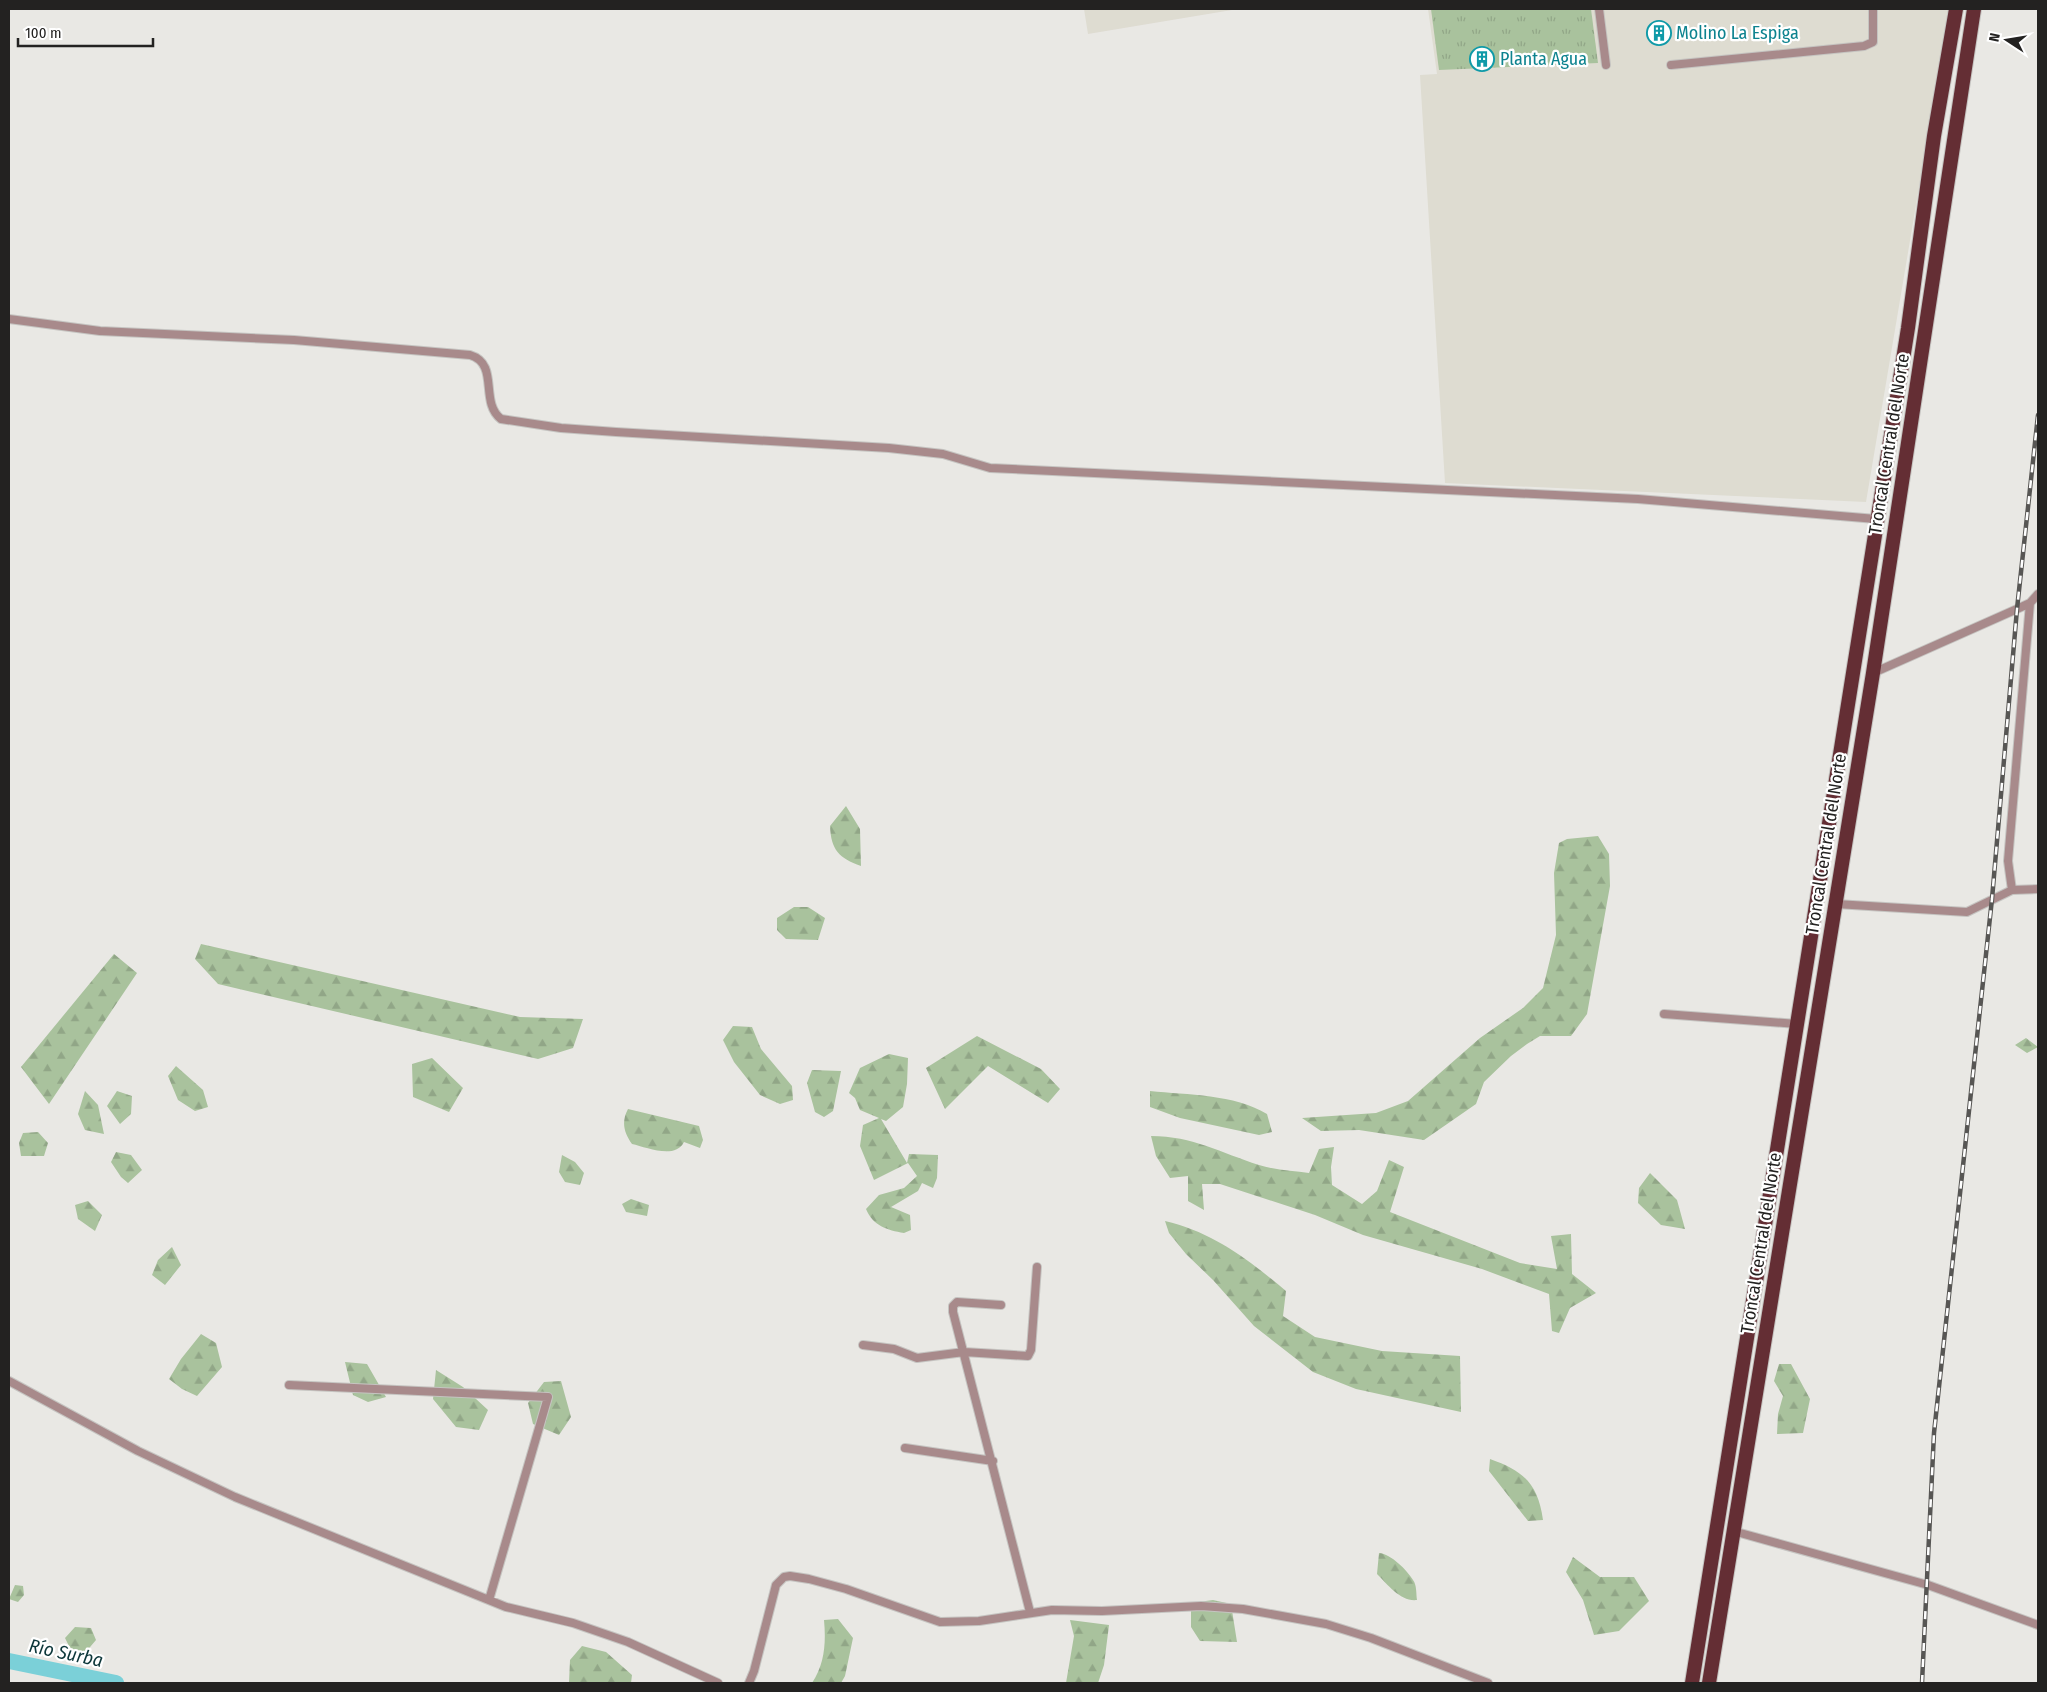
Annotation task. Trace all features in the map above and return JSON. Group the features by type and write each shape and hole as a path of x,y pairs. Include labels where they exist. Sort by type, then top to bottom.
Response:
{"highway":[{"name":"Troncal Central del Norte","path":"1692,1683 1876,519 1908,328 1934,136 1956,9"},
{"name":"Troncal Central del Norte","path":"1708,1683 1873,673 1974,9"}],"street":[{"path":"1600,9 1606,64"},
{"path":"1671,65 1864,46 1873,42 1873,9"},
{"path":"9,319 100,331 294,340 470,356 478,358 487,368 491,407 501,420 561,428 889,448 943,454 990,468 1638,499 1876,519"},
{"path":"1873,673 2030,603 2038,594"},
{"path":"2012,890 2008,861 2030,603"},
{"path":"1836,904 1967,912 2012,890 2038,889"},
{"path":"1664,1014 1797,1024"},
{"path":"862,1345 894,1349 917,1358 964,1352 1028,1356 1032,1350 1037,1267"},
{"path":"1001,1305 956,1302 953,1306 1030,1612"},
{"path":"9,1381 138,1451 235,1497 489,1600 524,1612 573,1623 605,1633 655,1653 718,1683"},
{"path":"289,1386 548,1397 489,1600"},
{"path":"905,1448 993,1460"},
{"path":"1733,1531 1928,1585 2038,1625"},
{"path":"748,1683 754,1671 776,1585 784,1577 790,1576 825,1582 940,1622 979,1621 1030,1612 1201,1606 1243,1609 1326,1624 1371,1638 1488,1683"}],"shaded area":[{"path":"1084,9 1238,9 1088,34"},
{"path":"1428,9 1949,9 1866,502 1445,483 1420,75 1437,74"}],"green space":[{"path":"1431,9 1591,9 1598,63 1439,70"},
{"path":"846,806 860,829 861,866 842,856 834,847 832,841 830,826"},
{"path":"1598,836 1609,854 1610,886 1587,1014 1571,1036 1540,1036 1527,1044 1511,1056 1484,1082 1476,1104 1424,1140 1359,1130 1321,1131 1302,1118 1376,1113 1408,1101 1480,1038 1523,1008 1543,988 1556,935 1554,873 1559,843 1567,839"},
{"path":"794,907 808,907 825,918 818,940 786,939 777,930 777,918"},
{"path":"201,944 520,1017 583,1019 573,1048 538,1059 218,984 195,959"},
{"path":"114,954 137,973 49,1104 21,1067"},
{"path":"733,1026 752,1027 761,1049 792,1086 793,1100 780,1104 760,1095 734,1062 723,1040"},
{"path":"977,1036 1041,1069 1060,1089 1048,1103 988,1066 945,1109 926,1068"},
{"path":"2026,1038 2038,1047 2027,1053 2015,1045"},
{"path":"889,1054 908,1058 907,1084 903,1107 886,1121 881,1119 907,1163 909,1154 938,1155 937,1178 933,1188 922,1183 918,1191 891,1207 910,1215 911,1230 904,1233 881,1226 872,1220 866,1209 879,1195 904,1188 917,1176 908,1163 874,1180 860,1146 863,1125 879,1118 860,1110 855,1098 849,1093 860,1068"},
{"path":"432,1058 463,1088 449,1112 413,1097 412,1064"},
{"path":"176,1066 203,1090 208,1107 195,1111 178,1100 168,1076"},
{"path":"812,1070 841,1071 833,1111 824,1117 815,1112 807,1083"},
{"path":"85,1091 98,1105 104,1134 85,1130 78,1114"},
{"path":"117,1091 132,1096 131,1114 120,1124 107,1106"},
{"path":"1150,1091 1210,1096 1254,1107 1267,1114 1272,1132 1259,1135 1180,1118 1150,1107"},
{"path":"628,1109 699,1126 703,1140 700,1148 684,1142 674,1150 660,1151 632,1144 624,1127"},
{"path":"38,1132 48,1143 44,1156 21,1156 19,1143 23,1133"},
{"path":"1151,1136 1194,1142 1265,1167 1309,1173 1319,1149 1334,1147 1331,1167 1332,1185 1362,1204 1377,1191 1389,1160 1404,1167 1390,1212 1520,1263 1557,1269 1551,1236 1571,1234 1572,1274 1596,1293 1570,1308 1559,1333 1552,1331 1549,1294 1482,1269 1363,1235 1315,1215 1220,1184 1202,1184 1204,1210 1188,1201 1188,1176 1170,1178 1156,1156"},
{"path":"116,1152 131,1155 142,1170 128,1183 121,1177 111,1162"},
{"path":"562,1155 575,1162 584,1173 580,1185 565,1182 559,1172"},
{"path":"1650,1173 1677,1200 1685,1229 1661,1225 1638,1203 1639,1188"},
{"path":"631,1199 649,1205 647,1216 626,1212 622,1204"},
{"path":"88,1201 102,1215 95,1231 78,1219 75,1205"},
{"path":"1165,1221 1199,1232 1230,1248 1244,1258 1286,1291 1283,1316 1315,1337 1382,1351 1460,1356 1461,1412 1356,1389 1313,1372 1254,1326 1213,1280 1186,1254 1169,1233"},
{"path":"172,1247 181,1265 165,1285 152,1275 158,1260"},
{"path":"201,1334 216,1343 222,1367 197,1396 182,1389 169,1379 181,1359"},
{"path":"345,1362 367,1364 386,1397 368,1402 353,1395"},
{"path":"1779,1364 1791,1364 1810,1399 1803,1433 1777,1434 1778,1414 1783,1396 1774,1381"},
{"path":"436,1370 463,1387 488,1410 479,1430 456,1427 433,1399"},
{"path":"561,1381 571,1417 559,1435 533,1424 528,1403 544,1382"},
{"path":"1490,1459 1512,1469 1527,1480 1537,1497 1543,1520 1528,1521 1489,1471"},
{"path":"1379,1553 1389,1556 1407,1572 1415,1584 1417,1600 1400,1596 1377,1574"},
{"path":"1573,1557 1600,1577 1634,1577 1649,1601 1619,1631 1594,1635 1583,1600 1566,1572"},
{"path":"15,1585 23,1586 24,1595 18,1602 9,1599"},
{"path":"1213,1600 1231,1604 1237,1642 1200,1641 1191,1627 1191,1603"},
{"path":"838,1619 853,1638 845,1676 841,1683 812,1683 820,1668 824,1653 824,1620"},
{"path":"1070,1620 1109,1625 1104,1665 1098,1683 1066,1683 1074,1636"},
{"path":"75,1627 91,1628 96,1640 85,1653 71,1650 65,1638"},
{"path":"582,1646 606,1652 632,1675 631,1683 569,1683 570,1660"}],"waterway":[{"name":"Río Surba","path":"9,1661 116,1683"}],"railway":[{"path":"1922,1683 1934,1433 1992,899 2017,609 2038,415"}],"place":[{"name":"Molino La Espiga","path":"1659,33"},
{"name":"Planta Agua","path":"1482,59"}]}
